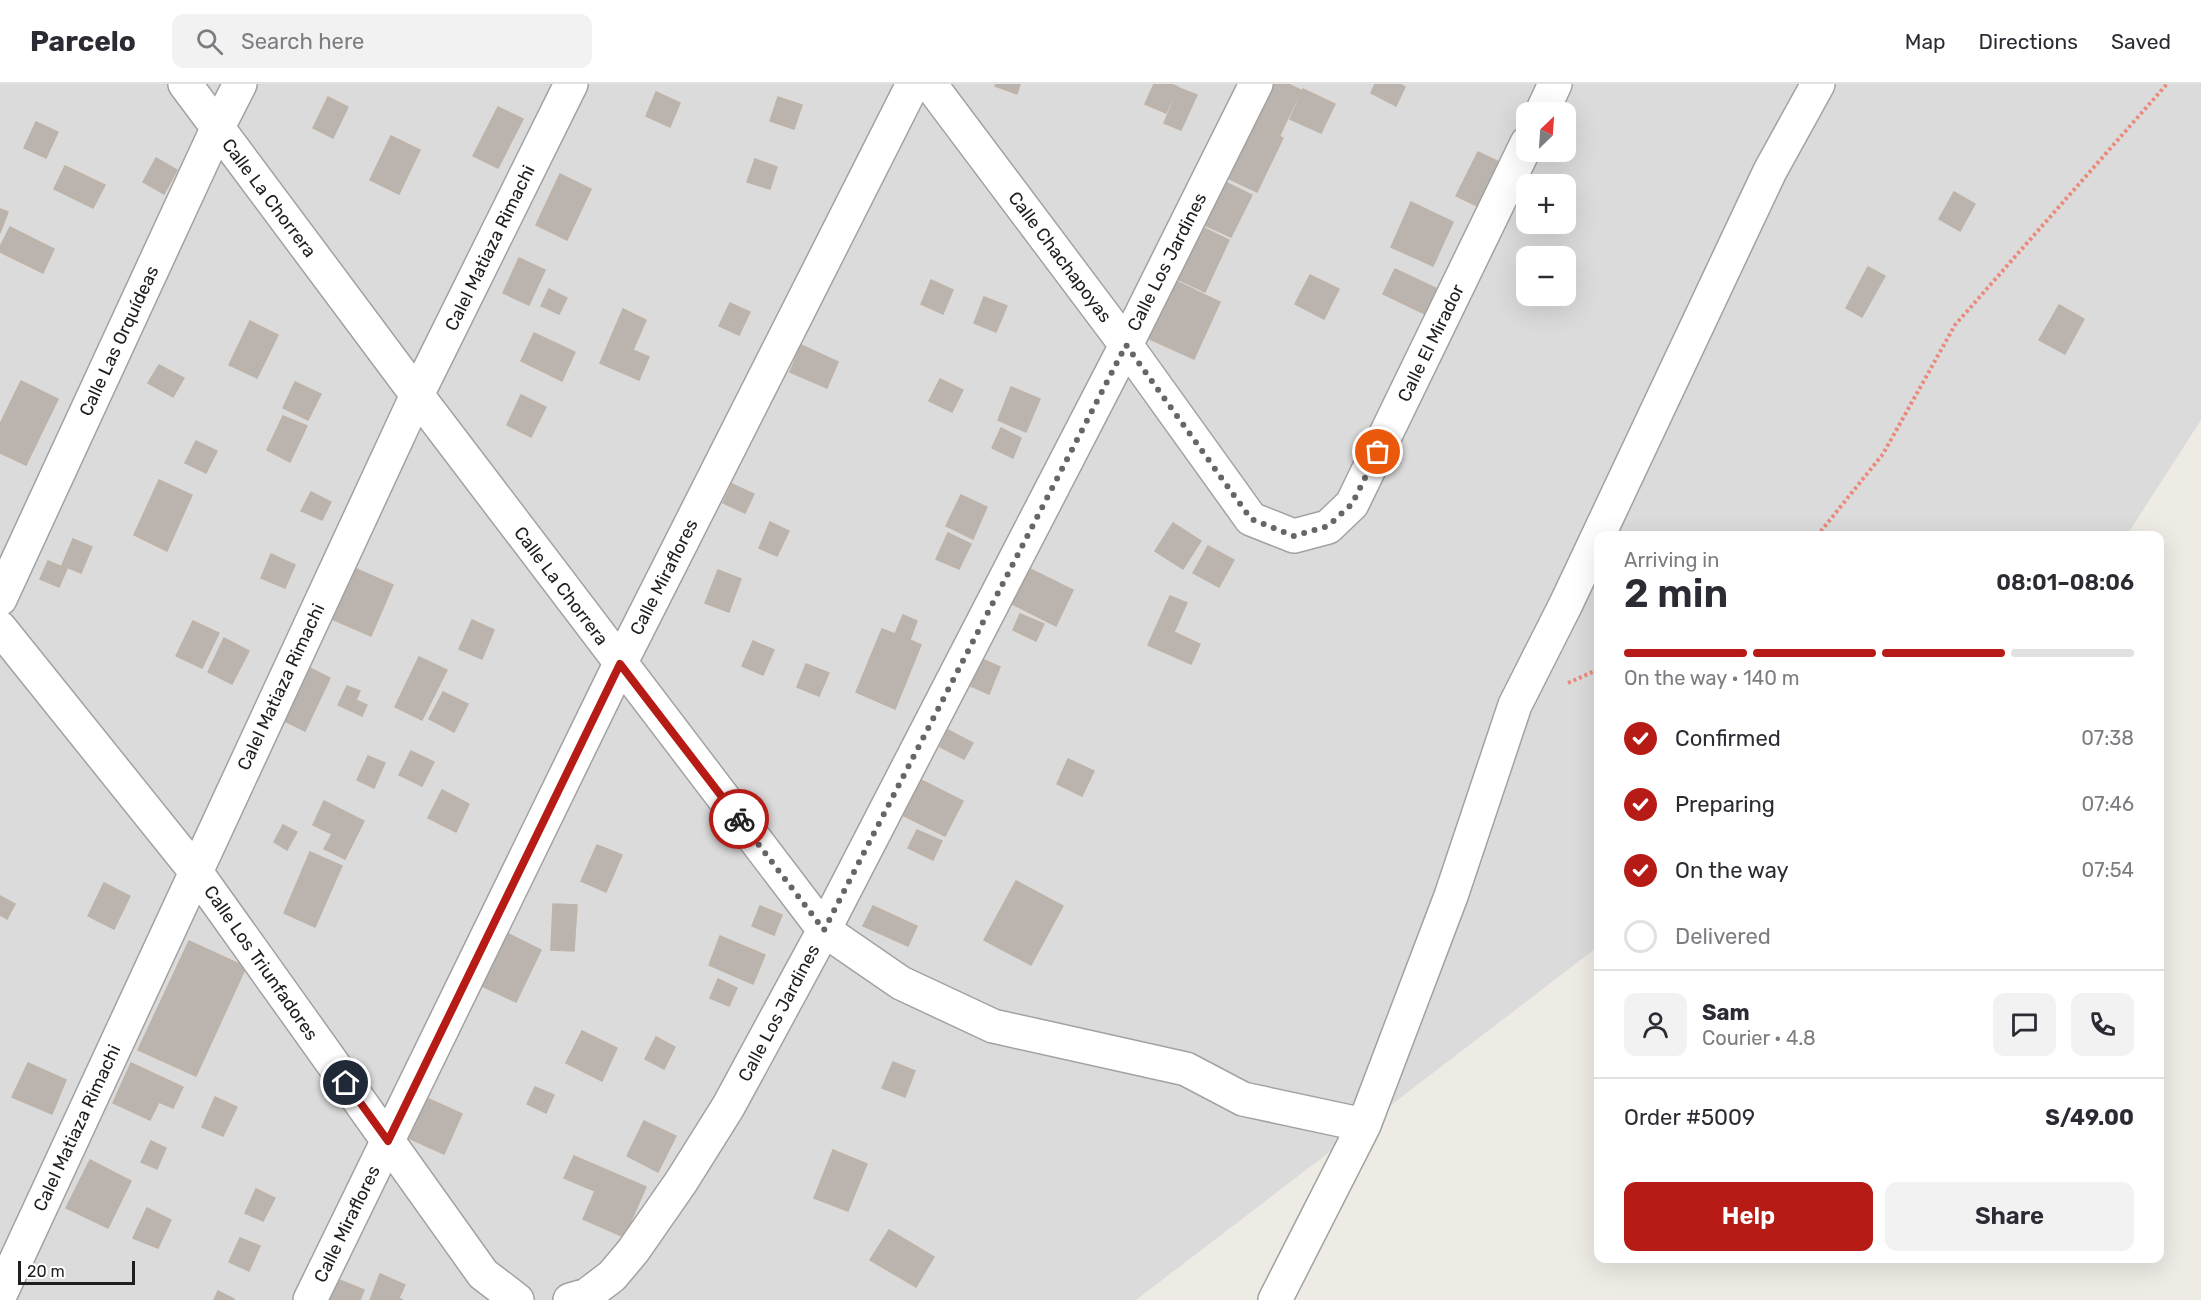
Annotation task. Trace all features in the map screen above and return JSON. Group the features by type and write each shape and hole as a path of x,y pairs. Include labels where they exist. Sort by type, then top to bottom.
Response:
{"street":[{"name":"Calle La Chorrera","path":"184,84 620,664 824,930 900,983 993,1026 1186,1069 1243,1099 1364,1125"},
{"name":"Calle Las Orquídeas","path":"0,599 217,129 240,84"},
{"name":"Calel Matiaza Rimachi","path":"0,1295 417,395 571,84"},
{"name":"Calle Miraflores","path":"310,1300 620,664 913,84"},
{"name":"Calle Chachapoyas","path":"930,84 1126,345 1251,519"},
{"name":"Calle Los Jardines","path":"570,1300 587,1295 612,1276 633,1251 681,1182 728,1107 824,930 1126,345 1256,84"},
{"path":"1547,102 1556,84"},
{"path":"1600,531 1770,171 1818,84"},
{"name":"Calle El Mirador","path":"1251,519 1294,536 1328,526 1352,504 1518,162"},
{"path":"1275,1300 1364,1125 1450,896 1515,705 1594,545"},
{"name":"Calle Los Triunfadores","path":"0,628 196,872 483,1274 517,1300"}],"path":[{"path":"1821,531 1883,454 1955,325 2167,84"}],"shaded area":[{"path":"0,84 2201,84 2201,420 2130,531 1594,531 1594,950 1136,1300 0,1300"}],"building":[{"path":"996,84 1020,84 1017,94 995,86"},
{"path":"1154,84 1171,84 1178,87 1166,113 1145,104"},
{"path":"1269,84 1288,84 1301,90 1280,135 1252,121"},
{"path":"1375,84 1400,84 1405,87 1396,106 1371,93"},
{"path":"1179,88 1197,95 1181,130 1164,123"},
{"path":"1303,89 1335,104 1321,133 1290,119"},
{"path":"656,92 680,103 670,127 646,116"},
{"path":"328,97 348,107 333,138 313,128"},
{"path":"778,97 802,105 794,129 770,121"},
{"path":"498,107 523,119 498,168 473,156"},
{"path":"36,122 58,132 46,158 24,148"},
{"path":"1252,122 1283,138 1257,192 1225,177"},
{"path":"391,136 420,150 399,194 370,180"},
{"path":"1478,152 1510,167 1488,211 1456,196"},
{"path":"156,158 177,170 164,194 143,182"},
{"path":"755,159 777,167 770,189 747,182"},
{"path":"65,166 105,185 93,208 54,189"},
{"path":"560,174 591,189 567,240 536,225"},
{"path":"1223,181 1252,195 1231,237 1202,224"},
{"path":"1954,192 1975,204 1960,231 1939,219"},
{"path":"1411,202 1453,222 1433,266 1391,247"},
{"path":"0,209 8,212 0,233"},
{"path":"1200,226 1229,240 1205,292 1175,278"},
{"path":"10,227 54,249 43,273 0,252 0,247"},
{"path":"519,258 545,270 529,305 503,293"},
{"path":"1868,267 1885,276 1862,317 1846,308"},
{"path":"1395,269 1442,291 1431,317 1383,294"},
{"path":"1310,275 1339,289 1324,319 1295,304"},
{"path":"931,280 953,290 943,314 921,304"},
{"path":"1174,280 1220,302 1194,359 1147,338"},
{"path":"549,289 567,298 559,314 541,306"},
{"path":"984,297 1007,306 996,332 974,323"},
{"path":"730,303 750,312 739,335 719,326"},
{"path":"2059,305 2084,319 2065,354 2039,340"},
{"path":"623,309 646,320 633,350 649,357 639,380 600,363"},
{"path":"250,321 278,335 257,378 229,365"},
{"path":"534,333 575,352 562,381 521,361"},
{"path":"801,345 838,362 827,388 790,372"},
{"path":"159,365 184,378 173,397 148,383"},
{"path":"940,379 963,390 952,412 929,401"},
{"path":"21,381 58,399 26,465 0,453 0,424"},
{"path":"295,382 321,394 308,420 283,408"},
{"path":"1011,387 1040,399 1026,432 998,420"},
{"path":"521,395 546,407 531,437 507,425"},
{"path":"283,416 307,426 290,462 267,450"},
{"path":"1001,428 1021,438 1013,458 992,448"},
{"path":"196,441 217,451 206,473 185,463"},
{"path":"159,480 192,495 167,551 134,535"},
{"path":"732,484 754,494 745,513 723,503"},
{"path":"311,492 331,502 322,520 301,511"},
{"path":"961,495 987,507 973,539 946,526"},
{"path":"770,522 789,531 777,556 759,548"},
{"path":"1173,523 1201,541 1183,569 1155,551"},
{"path":"948,533 971,544 959,569 936,559"},
{"path":"73,539 92,547 81,573 62,565"},
{"path":"1208,546 1234,560 1219,587 1193,573"},
{"path":"271,554 295,565 285,588 261,578"},
{"path":"48,561 67,569 59,587 40,579"},
{"path":"1022,565 1073,590 1056,626 1004,600"},
{"path":"354,568 393,585 371,636 332,619"},
{"path":"718,570 741,579 729,612 705,603"},
{"path":"1170,596 1187,603 1174,632 1200,644 1191,664 1148,645"},
{"path":"1020,614 1044,624 1036,641 1013,630"},
{"path":"903,615 917,621 910,640 921,645 895,709 856,692 882,629 895,634"},
{"path":"472,620 494,630 482,659 459,649"},
{"path":"193,621 219,633 202,668 176,656"},
{"path":"224,638 249,651 232,684 208,672"},
{"path":"753,641 774,650 763,675 742,666"},
{"path":"975,656 1000,667 989,694 964,683"},
{"path":"419,657 447,670 422,720 395,707"},
{"path":"806,664 829,673 819,696 797,687"},
{"path":"306,666 330,678 305,731 280,719"},
{"path":"347,686 360,691 356,700 367,705 362,716 338,705"},
{"path":"443,692 468,704 454,732 429,719"},
{"path":"948,730 973,743 964,759 940,747"},
{"path":"411,751 434,762 422,786 399,775"},
{"path":"368,756 385,763 374,788 357,780"},
{"path":"1068,759 1094,771 1082,796 1057,784"},
{"path":"921,780 963,801 945,836 904,816"},
{"path":"442,790 469,804 456,832 428,818"},
{"path":"324,801 364,821 345,859 324,849 332,834 313,825"},
{"path":"283,825 297,832 287,850 274,842"},
{"path":"917,830 942,841 933,860 908,848"},
{"path":"597,845 622,855 606,892 581,881"},
{"path":"310,852 342,866 315,927 284,913"},
{"path":"1016,881 1063,906 1031,965 984,940"},
{"path":"104,883 130,896 114,929 88,916"},
{"path":"0,896 15,904 7,919 0,915"},
{"path":"553,904 577,905 574,951 551,950"},
{"path":"760,906 782,915 774,935 752,926"},
{"path":"873,906 917,926 908,946 863,926"},
{"path":"501,930 541,950 516,1002 475,983"},
{"path":"720,936 765,955 753,984 709,965"},
{"path":"189,941 246,967 196,1076 138,1050"},
{"path":"718,979 737,988 729,1006 710,998"},
{"path":"582,1031 617,1048 602,1081 566,1063"},
{"path":"656,1037 675,1047 664,1069 645,1059"},
{"path":"893,1062 915,1071 905,1097 882,1088"},
{"path":"28,1063 66,1080 52,1114 12,1097"},
{"path":"131,1063 183,1087 173,1108 159,1102 150,1120 113,1103"},
{"path":"535,1087 554,1095 546,1113 527,1104"},
{"path":"422,1096 462,1114 444,1154 404,1136"},
{"path":"215,1097 237,1107 223,1136 202,1127"},
{"path":"644,1121 676,1136 658,1172 627,1156"},
{"path":"151,1141 166,1148 157,1169 141,1162"},
{"path":"833,1150 867,1164 848,1211 814,1198"},
{"path":"574,1156 646,1187 624,1237 583,1219 595,1191 564,1178"},
{"path":"90,1160 131,1181 108,1228 66,1208"},
{"path":"256,1189 275,1198 263,1221 245,1213"},
{"path":"147,1208 171,1220 158,1248 133,1238"},
{"path":"889,1230 934,1257 916,1287 870,1260"},
{"path":"240,1238 260,1246 249,1271 229,1262"},
{"path":"380,1274 405,1285 399,1298 403,1300 370,1300"},
{"path":"337,1279 364,1290 360,1300 329,1300"},
{"path":"218,1291 234,1299 234,1300 214,1300"}],"way so far":[{"path":"739,819 824,930 1126,345 1251,519 1294,536 1328,526 1352,504 1378,452"}],"route":[{"path":"346,1083 388,1141 620,664 739,819"}]}
